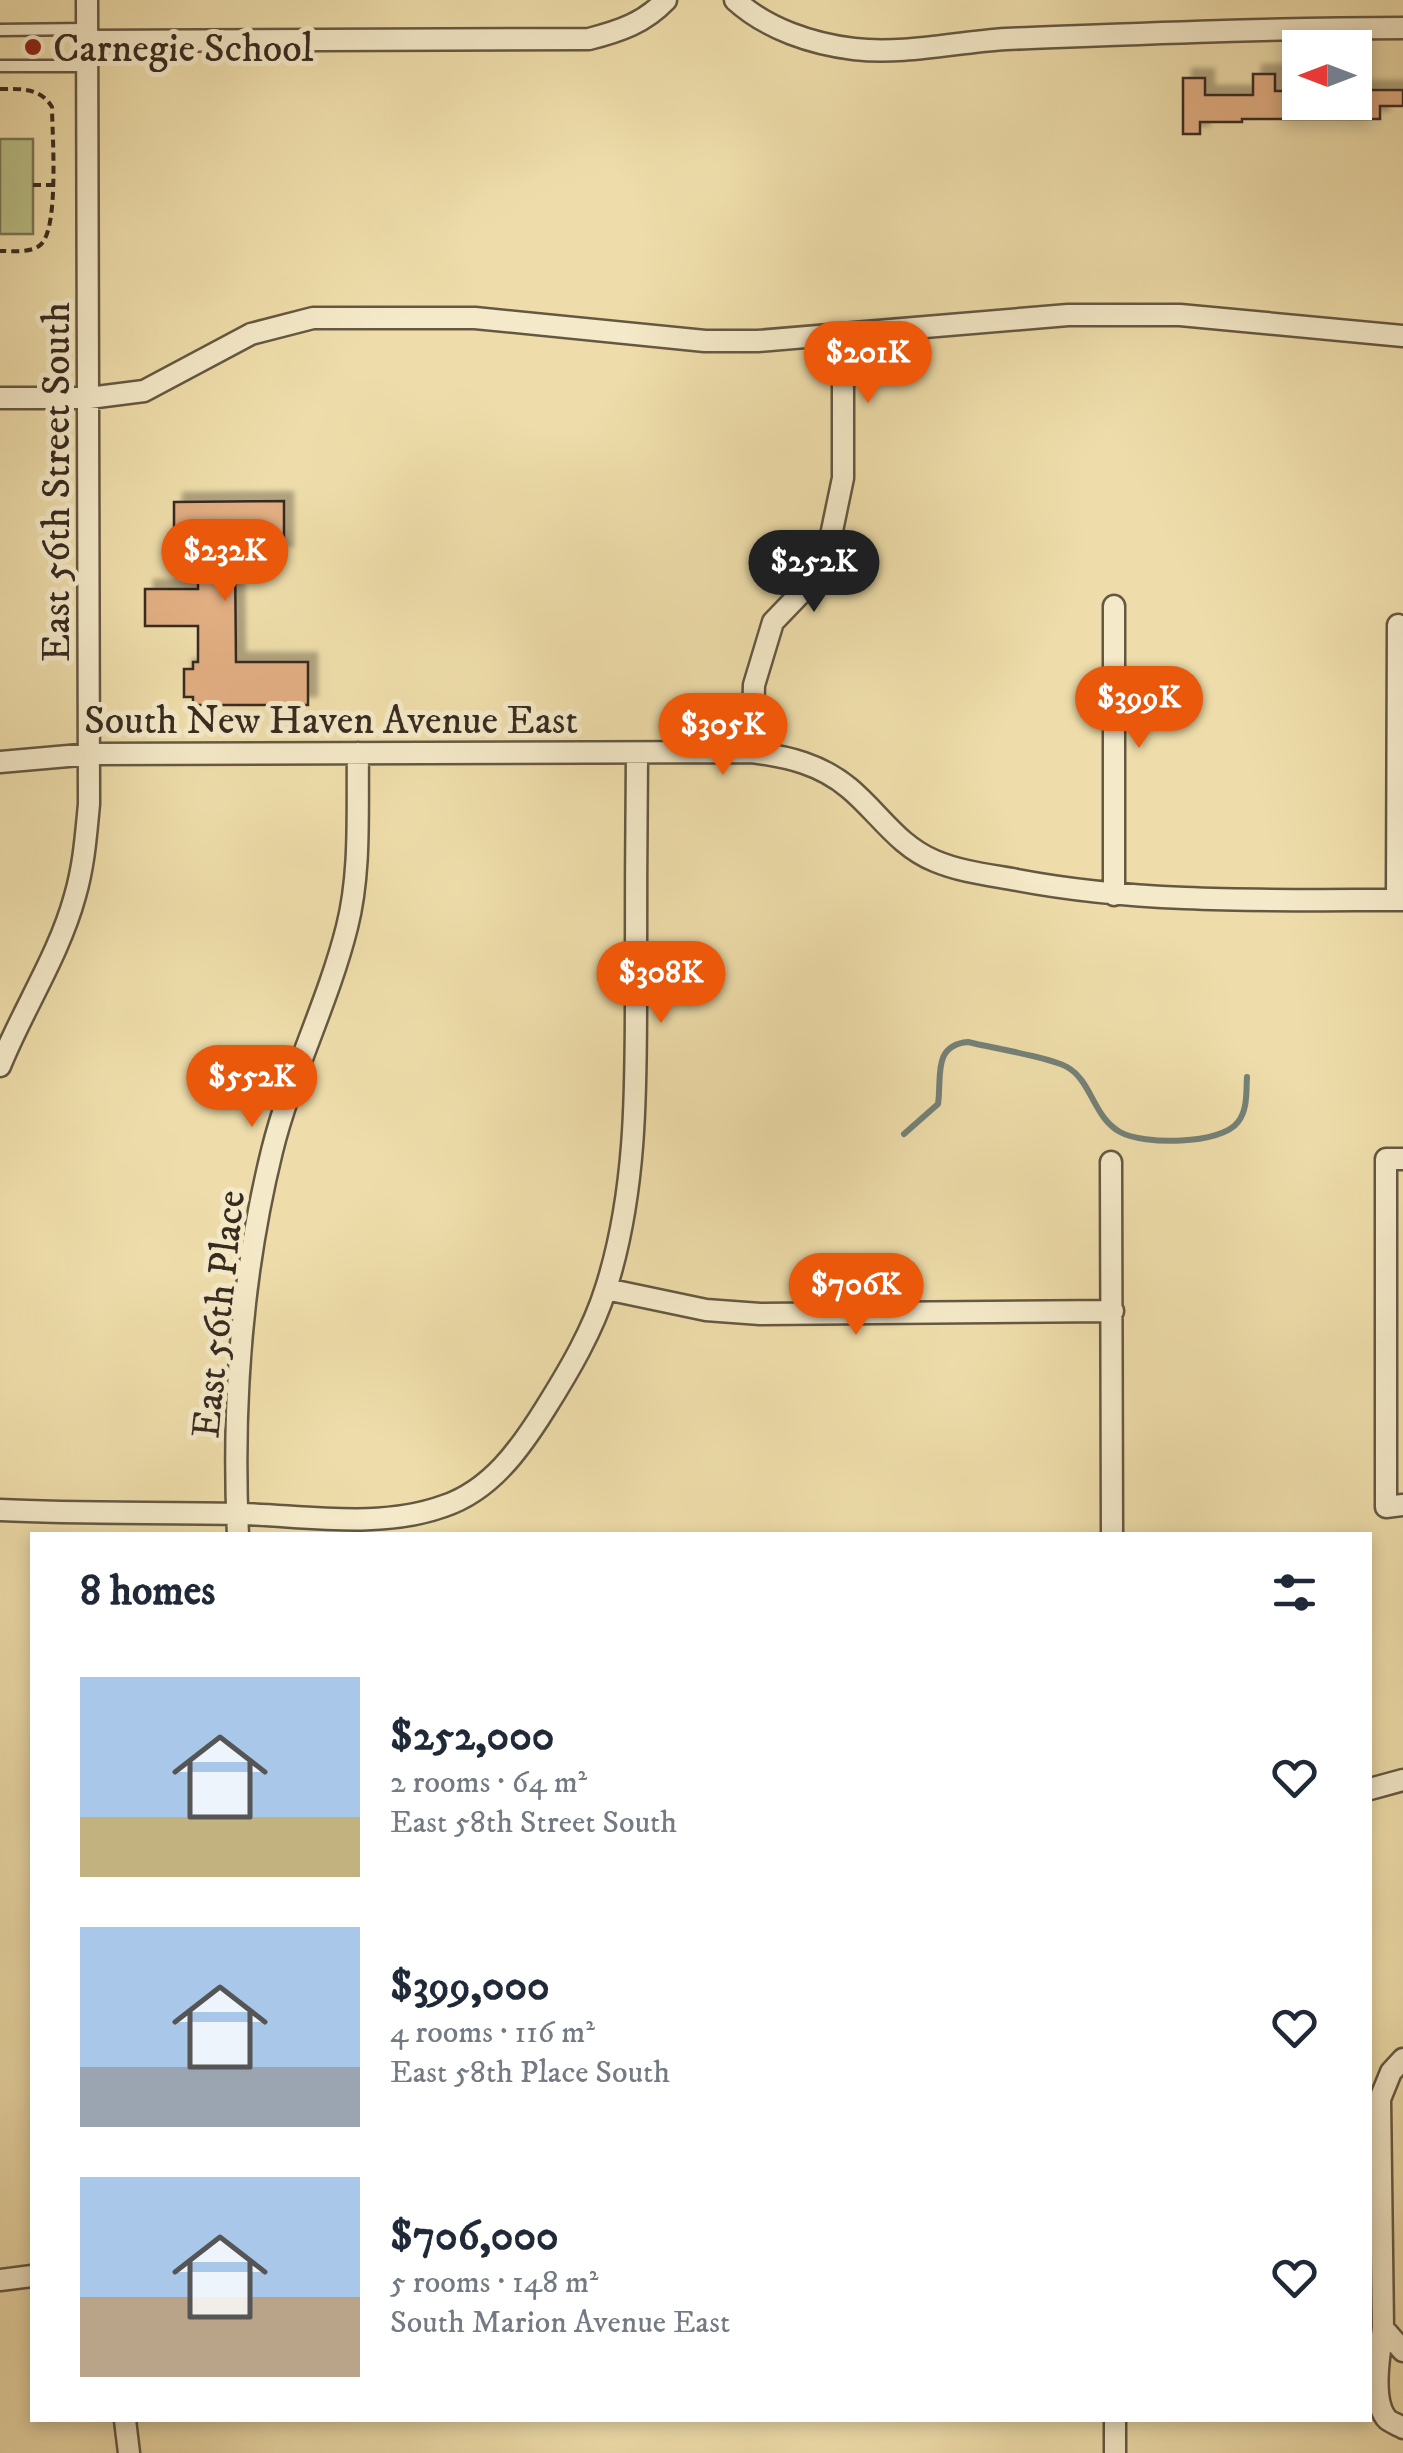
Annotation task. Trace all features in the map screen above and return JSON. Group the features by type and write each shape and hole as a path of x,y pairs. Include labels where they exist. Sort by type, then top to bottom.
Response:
{"street":[{"name":"East 56th Street South","path":"0,1066 62,934 85,852 91,754 88,0"},
{"path":"87,35 589,39 624,30 652,14 666,0"},
{"path":"736,0 783,31 856,50 982,40 1403,28"},
{"path":"0,398 89,398 144,391 252,334 314,318 475,318 705,341 1068,316 1180,315 1403,336"},
{"path":"752,752 754,684 773,622 824,569 843,478 843,334"},
{"path":"1114,606 1114,895"},
{"path":"1398,625 1400,900"},
{"name":"South New Haven Avenue East","path":"0,762 91,754 752,752 805,761 828,773 850,788 890,830 932,860 954,868 1114,895 1400,900"},
{"name":"East 56th Place","path":"237,1525 237,1385 256,1220 273,1146 348,926 356,878 358,754"},
{"path":"0,1510 237,1525 386,1518 417,1514 463,1499 505,1466 525,1442 570,1370 606,1289 620,1230 634,1144 637,754"},
{"path":"1394,1159 1395,1506"},
{"path":"1111,1162 1112,1532"},
{"path":"606,1289 706,1310 760,1314 1113,1311"},
{"path":"1372,1788 1403,1780"},
{"path":"1403,2059 1390,2072 1380,2100 1383,2328 1378,2364 1379,2404 1388,2420 1403,2428"},
{"path":"0,2280 30,2276"},
{"path":"1383,2328 1403,2351"},
{"path":"125,2422 128,2453"},
{"path":"1114,2422 1114,2453"}],"lane":[{"path":"0,30 87,35"},
{"path":"0,66 88,66"}],"path":[{"path":"0,88 36,92 52,107 49,230 45,240 30,250 0,251"},
{"path":"33,185 52,185"}],"green space":[{"path":"0,139 33,139 33,234 0,234"}],"building":[{"path":"1253,74 1275,74 1275,91 1282,91 1282,119 1200,122 1200,134 1183,134 1183,78 1205,78 1205,95 1253,95"},
{"path":"1372,90 1403,90 1403,106 1380,106 1380,119 1372,119"},
{"path":"284,501 284,555 235,555 236,662 308,662 308,705 193,705 193,697 184,697 184,669 193,669 193,662 198,662 198,626 145,626 145,589 198,589 198,555 174,555 174,502"}],"waterway":[{"path":"904,1134 938,1104 944,1056 957,1044 968,1042 1067,1067 1082,1081 1111,1125 1120,1132 1146,1139 1199,1139 1229,1130 1243,1111 1247,1077"}],"place":[{"name":"Carnegie School","path":"33,47"}]}
